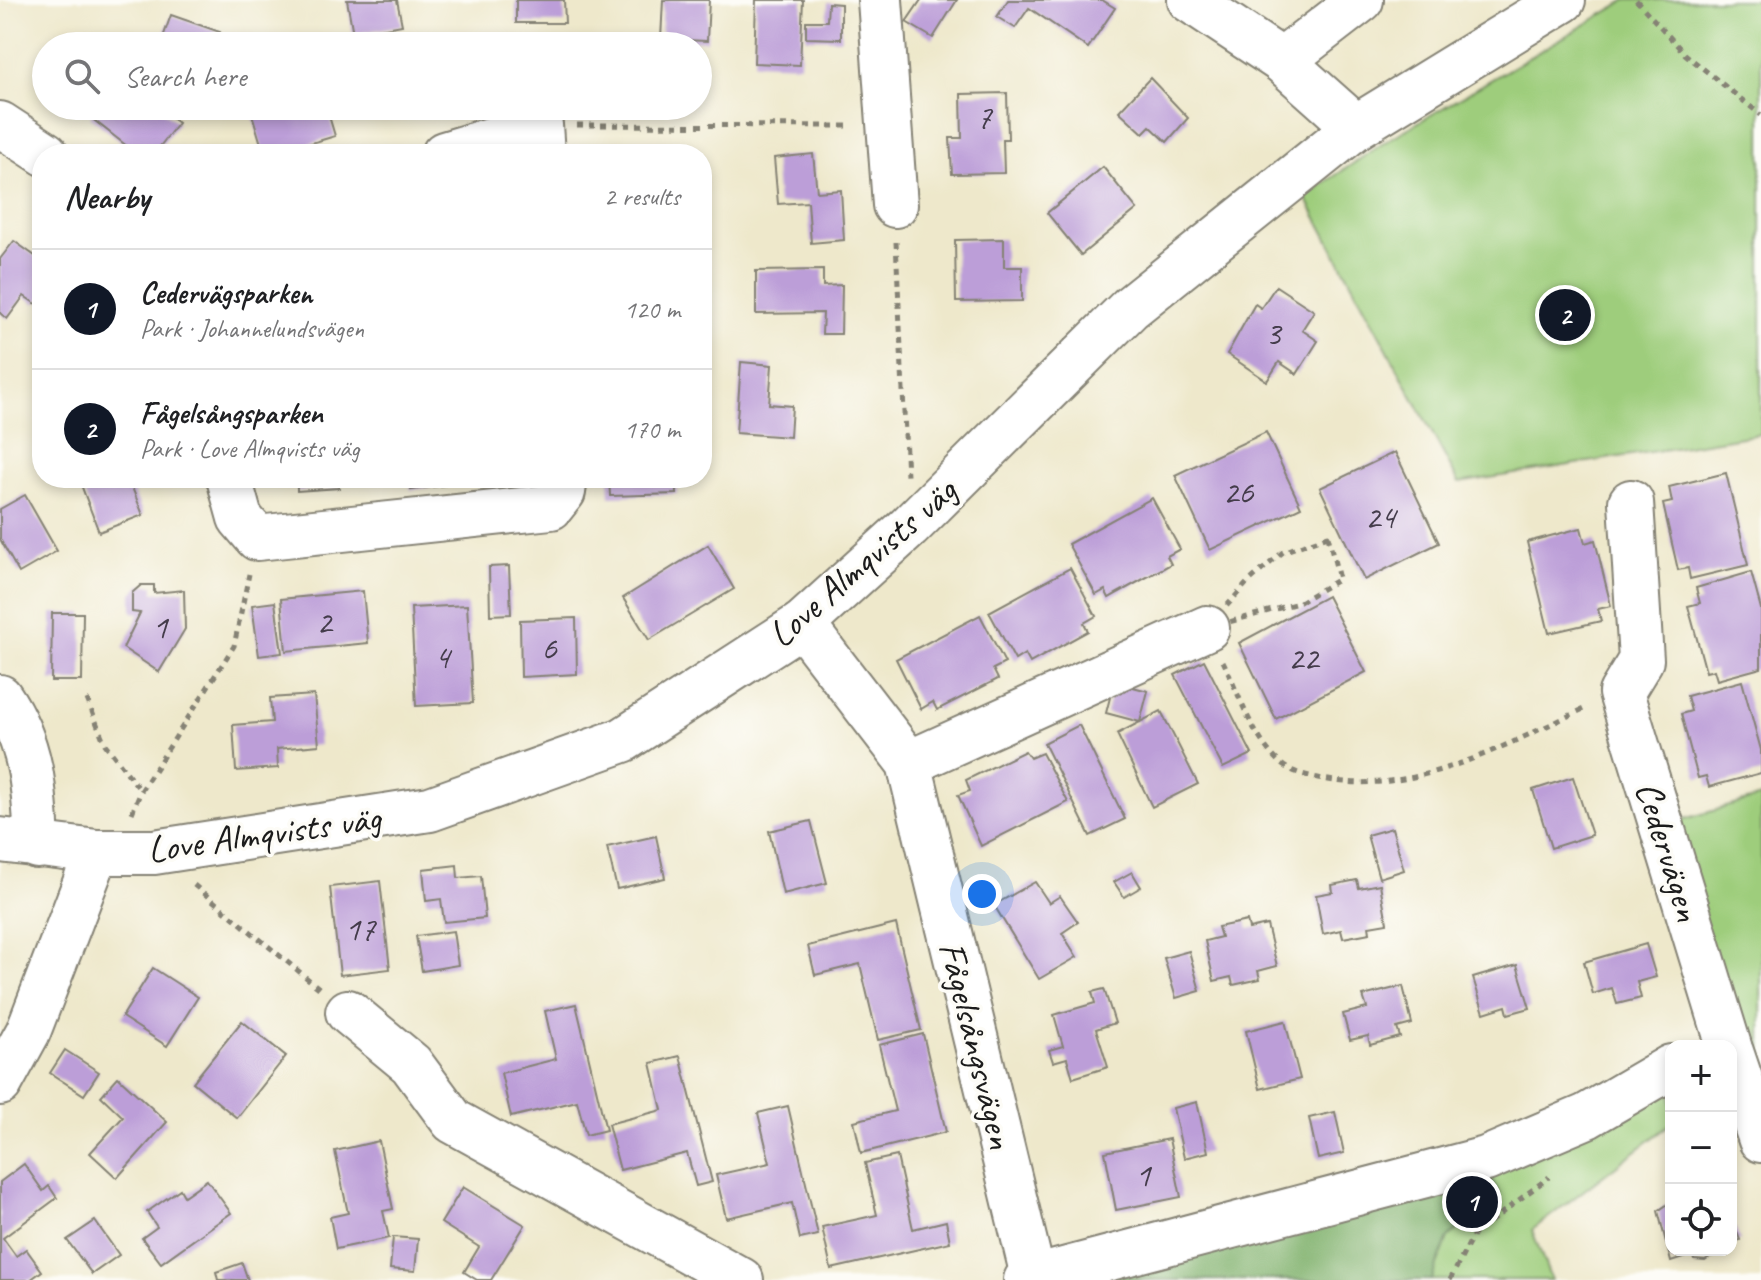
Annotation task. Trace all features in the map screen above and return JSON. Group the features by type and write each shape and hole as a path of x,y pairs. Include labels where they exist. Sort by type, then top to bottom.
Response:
{"street":[{"path":"880,0 895,205"},
{"path":"1190,0 1282,61 1356,127"},
{"path":"1282,61 1361,0"},
{"name":"Love Almqvists väg","path":"0,697 17,722 34,779 19,843 97,852 154,852 430,809 623,740 802,624 909,527 1130,308 1356,127 1564,1"},
{"path":"0,124 32,145"},
{"path":"509,144 541,139"},
{"path":"232,488 240,518 257,538 551,507 564,488"},
{"name":"Cedervägen","path":"1631,502 1631,676 1722,1040"},
{"name":"Fågelsångsvägen","path":"802,624 909,763 1031,1279"},
{"path":"909,763 1213,641"},
{"path":"0,1083 28,1032 97,852"},
{"path":"348,1012 411,1064 453,1121 741,1280"},
{"path":"1031,1279 1486,1159 1587,1116 1665,1070"},
{"name":"Cedervägen","path":"1737,1080 1761,1140"}],"path":[{"path":"1636,0 1685,54 1761,115"},
{"path":"541,139 888,126"},
{"path":"895,205 909,527"},
{"path":"1328,536 1339,579 1298,603 1213,641 1247,583 1283,552 1328,536"},
{"path":"87,699 105,744 141,791 234,646 257,538"},
{"path":"1213,641 1264,745 1272,755 1281,765 1300,774 1334,781 1414,778 1444,770 1631,676"},
{"path":"154,852 348,1012"},
{"path":"1450,1280 1474,1234 1551,1176"}],"green space":[{"path":"1627,0 1761,0 1761,434 1459,483 1305,196 1388,140"},
{"path":"1761,797 1761,1115 1671,823"},
{"path":"1665,1081 1665,1129 1532,1230 1551,1280 1069,1280"},
{"path":"1487,1174 1500,1193 1448,1238 1431,1280 1069,1280"}],"building":[{"path":"347,0 397,0 402,25 353,32"},
{"path":"516,0 564,0 565,23 516,23"},
{"path":"663,0 709,0 707,32 661,32"},
{"path":"756,0 803,0 800,65 754,63"},
{"path":"921,0 957,0 933,38 906,22"},
{"path":"1008,0 1102,0 1115,8 1088,48 1029,8 1015,28 997,17"},
{"path":"828,3 841,4 841,39 806,38 806,21 827,21"},
{"path":"171,15 220,32 165,32"},
{"path":"1150,78 1188,118 1167,142 1150,126 1143,133 1119,111"},
{"path":"1007,93 1008,139 1003,139 1004,173 952,174 950,138 962,138 961,94"},
{"path":"94,120 174,120 178,123 162,144 124,144"},
{"path":"254,120 330,120 335,136 308,144 261,144"},
{"path":"813,154 817,192 841,190 844,240 811,243 808,202 778,204 774,158"},
{"path":"1103,167 1137,209 1081,255 1047,213"},
{"path":"1004,239 1004,267 1022,267 1022,301 956,302 955,240"},
{"path":"14,241 32,254 32,301 24,296 7,319 0,313 0,259"},
{"path":"823,270 823,286 842,285 841,334 822,334 823,313 756,314 756,271"},
{"path":"1276,286 1314,311 1302,330 1318,341 1297,374 1279,362 1267,381 1227,354 1255,304 1261,308"},
{"path":"741,362 772,365 769,404 792,406 790,437 736,433"},
{"path":"1266,432 1301,507 1210,550 1175,475"},
{"path":"1395,452 1439,543 1364,580 1320,488"},
{"path":"1726,473 1748,565 1690,579 1688,568 1678,570 1663,504 1672,502 1669,487"},
{"path":"82,488 132,488 143,515 99,532"},
{"path":"297,488 339,488 297,491"},
{"path":"610,488 677,488 677,494 610,496"},
{"path":"25,495 57,551 19,573 0,539 0,509"},
{"path":"1152,498 1180,549 1167,556 1171,564 1109,598 1105,590 1096,595 1068,544"},
{"path":"1581,528 1585,543 1595,540 1611,606 1598,609 1601,621 1549,633 1527,542"},
{"path":"708,545 734,589 649,640 623,598"},
{"path":"509,566 511,614 490,615 489,567"},
{"path":"1070,568 1096,616 1084,623 1088,631 1030,663 1025,654 1015,660 989,612"},
{"path":"1751,572 1761,609 1761,668 1717,680 1714,670 1706,672 1688,606 1700,603 1696,588"},
{"path":"141,585 154,585 154,593 184,590 185,629 159,672 123,648 140,613 132,612 132,593"},
{"path":"363,591 368,643 286,651 281,599"},
{"path":"1327,596 1366,672 1276,719 1239,643"},
{"path":"275,602 282,653 259,656 252,605"},
{"path":"467,605 473,703 416,706 411,608"},
{"path":"52,613 83,613 82,681 51,681"},
{"path":"980,615 1005,663 993,669 998,679 937,710 933,702 921,709 896,659"},
{"path":"576,618 577,674 521,677 520,620"},
{"path":"1204,660 1252,754 1223,768 1175,675"},
{"path":"1742,681 1761,750 1761,773 1709,787 1706,776 1698,778 1681,714 1691,711 1687,696"},
{"path":"1114,682 1148,691 1140,722 1106,713"},
{"path":"314,695 319,745 277,749 278,768 236,771 233,725 272,722 270,698"},
{"path":"1161,711 1198,784 1152,807 1117,734"},
{"path":"1079,725 1125,819 1090,836 1044,743"},
{"path":"1025,751 1030,758 1042,753 1068,802 981,846 958,795 970,791 966,780"},
{"path":"1573,777 1592,835 1551,848 1533,790"},
{"path":"811,821 827,883 783,894 769,831"},
{"path":"1392,828 1404,870 1379,878 1367,835"},
{"path":"656,836 665,878 617,889 607,847"},
{"path":"457,865 458,878 481,876 485,918 444,922 441,899 426,901 423,869"},
{"path":"1132,872 1141,887 1124,897 1114,882"},
{"path":"1357,880 1359,888 1380,884 1387,923 1369,926 1370,933 1343,938 1341,930 1323,934 1316,895 1333,892 1332,885"},
{"path":"380,881 390,969 340,975 330,887"},
{"path":"1035,882 1049,903 1060,896 1078,922 1062,933 1077,957 1039,979 994,905"},
{"path":"1247,921 1249,929 1267,925 1277,966 1258,971 1260,979 1233,985 1231,977 1214,981 1205,941 1221,937 1218,927"},
{"path":"896,924 921,1030 878,1040 860,964 815,975 808,946"},
{"path":"453,931 458,965 422,971 416,936"},
{"path":"1646,944 1656,977 1637,982 1641,998 1617,1004 1612,988 1593,994 1584,962"},
{"path":"1189,951 1200,991 1176,998 1164,958"},
{"path":"1517,965 1530,1008 1508,1014 1506,1006 1484,1013 1473,978"},
{"path":"153,968 198,997 167,1046 122,1017"},
{"path":"1403,986 1412,1024 1397,1028 1400,1037 1370,1045 1368,1036 1350,1040 1343,1014 1367,1008 1363,996"},
{"path":"1104,989 1115,1023 1096,1029 1108,1067 1073,1078 1067,1058 1053,1062 1049,1050 1063,1046 1054,1015 1095,1003 1092,992"},
{"path":"576,1004 606,1130 586,1135 577,1101 511,1117 501,1073 556,1059 545,1011"},
{"path":"242,1021 286,1056 237,1118 193,1082"},
{"path":"1285,1021 1300,1079 1260,1089 1246,1031"},
{"path":"923,1034 946,1132 861,1153 854,1121 895,1111 879,1045"},
{"path":"65,1050 99,1072 84,1095 50,1073"},
{"path":"680,1056 712,1182 696,1186 687,1153 620,1170 608,1124 662,1110 651,1063"},
{"path":"118,1077 167,1122 117,1178 90,1153 123,1117 101,1096"},
{"path":"1197,1102 1208,1152 1184,1158 1173,1108"},
{"path":"788,1106 818,1235 800,1239 792,1203 726,1218 716,1175 770,1163 758,1113"},
{"path":"1335,1112 1344,1153 1318,1159 1309,1118"},
{"path":"1169,1139 1181,1197 1116,1210 1105,1152"},
{"path":"379,1141 393,1209 383,1211 389,1238 336,1249 330,1217 348,1213 335,1151"},
{"path":"897,1156 913,1229 946,1221 950,1242 831,1269 822,1227 877,1215 865,1163"},
{"path":"24,1164 43,1191 49,1186 57,1198 3,1238 16,1256 26,1249 42,1271 30,1280 0,1280 0,1182"},
{"path":"207,1180 231,1213 161,1263 142,1238 157,1227 147,1212 180,1189 184,1196"},
{"path":"463,1187 525,1225 491,1280 477,1280 464,1272 479,1247 441,1223"},
{"path":"1665,1206 1665,1238 1658,1211"},
{"path":"95,1221 119,1255 92,1274 67,1240"},
{"path":"393,1237 418,1239 415,1271 390,1269"},
{"path":"1669,1256 1689,1256 1671,1262"},
{"path":"1692,1256 1713,1256 1705,1261 1694,1260"},
{"path":"242,1263 248,1280 218,1280 216,1272"}],"place":[{"name":"Fågelsångsparken","path":"1565,315"},
{"name":"Cedervägsparken","path":"1472,1202"}]}
